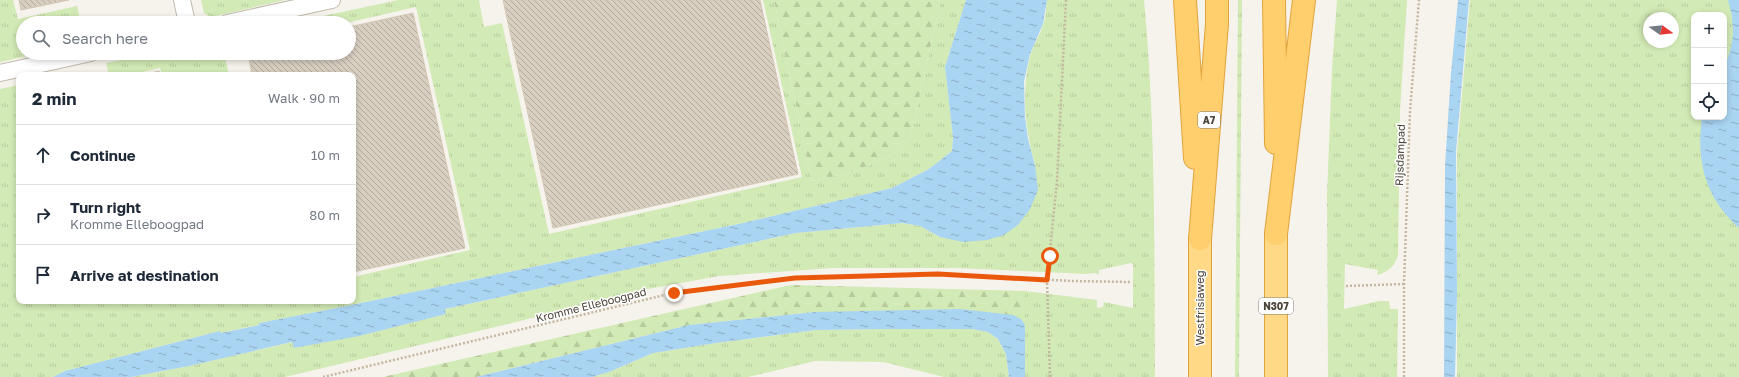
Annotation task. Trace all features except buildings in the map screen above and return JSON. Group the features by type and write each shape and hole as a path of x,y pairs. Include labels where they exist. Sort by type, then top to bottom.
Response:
{"highway":[{"name":"A7","path":"1185,0 1200,239"},
{"name":"A7","path":"1200,239 1217,24 1217,0"},
{"path":"1274,0 1276,234"},
{"path":"1276,234 1304,0"},
{"name":"N307","path":"1276,234 1276,377"},
{"name":"Westfrisiaweg","path":"1200,239 1200,377"}],"lane":[{"path":"182,0 185,16"},
{"path":"259,16 332,0"},
{"path":"0,73 59,60"}],"path":[{"path":"1050,377 1047,280 1057,181 1066,0"},
{"name":"Rijsdampad","path":"1404,377 1404,284 1410,111 1419,0"},
{"name":"Kromme Elleboogpad","path":"323,377 674,293 795,278 938,274 1047,280 1130,282"},
{"path":"1346,286 1404,284"}],"green space":[{"path":"0,0 13,0 17,16 16,16 16,58 0,62"},
{"path":"201,0 285,0 215,16 209,16 204,13"},
{"path":"398,0 479,0 484,27 502,23 549,234 802,177 763,0 774,0 812,181 854,172 890,156 910,138 941,0 966,0 945,67 953,137 952,151 929,169 892,188 743,223 342,307 260,323 259,325 220,333 220,331 65,371 53,377 0,377 0,89 16,86 16,304 356,304 356,276 470,250 416,7 356,21 356,16 324,16"},
{"path":"774,0 941,0 910,138 890,156 854,172 812,181"},
{"path":"1047,0 1144,0 1151,94 1155,377 1025,377 1025,291 1097,300 1097,308 1103,307 1104,302 1133,308 1133,264 1131,263 1099,270 1099,274 955,268 833,268 719,276 637,291 516,322 285,377 131,377 189,366 293,342 294,348 446,314 445,309 796,233 902,223 920,226 940,237 1035,166 1027,125 1025,97 1027,70 1030,56 1042,29"},
{"path":"1238,0 1242,0 1239,377 1235,377"},
{"path":"1337,0 1407,0 1400,111 1398,255 1391,268 1377,275 1378,270 1345,264 1344,309 1379,301 1389,301 1390,309 1398,309 1397,377 1328,377 1327,195 1332,69"},
{"path":"1470,0 1739,0 1739,377 1457,377 1457,153"},
{"path":"77,6 79,16 32,16"},
{"path":"120,60 226,60 228,72 161,72 160,68 142,72 108,72 106,63"},
{"path":"791,285 1025,291 1025,325 1021,319 815,312 689,325 476,377 383,377"},
{"path":"972,329 988,332 998,339 1006,354 1009,377 944,377 883,362 815,361 748,377 592,377 609,372 653,353 815,330"}],"water":[{"path":"966,0 1047,0 1043,24 1030,54 1024,82 1025,117 1028,139 1035,166 1038,190 1030,209 1018,225 1004,235 987,240 963,242 940,237 920,226 902,223 796,233 445,309 446,314 359,336 294,348 292,342 189,366 131,377 53,377 65,371 220,331 221,333 259,325 259,323 743,223 892,188 929,169 952,151 953,137 945,67"},
{"path":"1458,0 1469,0 1456,152 1457,294 1455,377 1444,377 1445,166 1451,73"},
{"path":"1728,0 1739,0 1739,228 1727,216 1711,191 1702,164 1700,149 1702,120 1727,120 1727,60 1731,48 1733,33 1732,16"},
{"path":"960,309 1013,315 1021,319 1025,325 1025,377 1009,377 1006,354 998,339 988,332 972,329 884,329 815,330 653,353 609,372 592,377 476,377 689,325 815,312"}],"route":[{"path":"674,293 795,278 938,274 1047,280 1050,256"}]}
